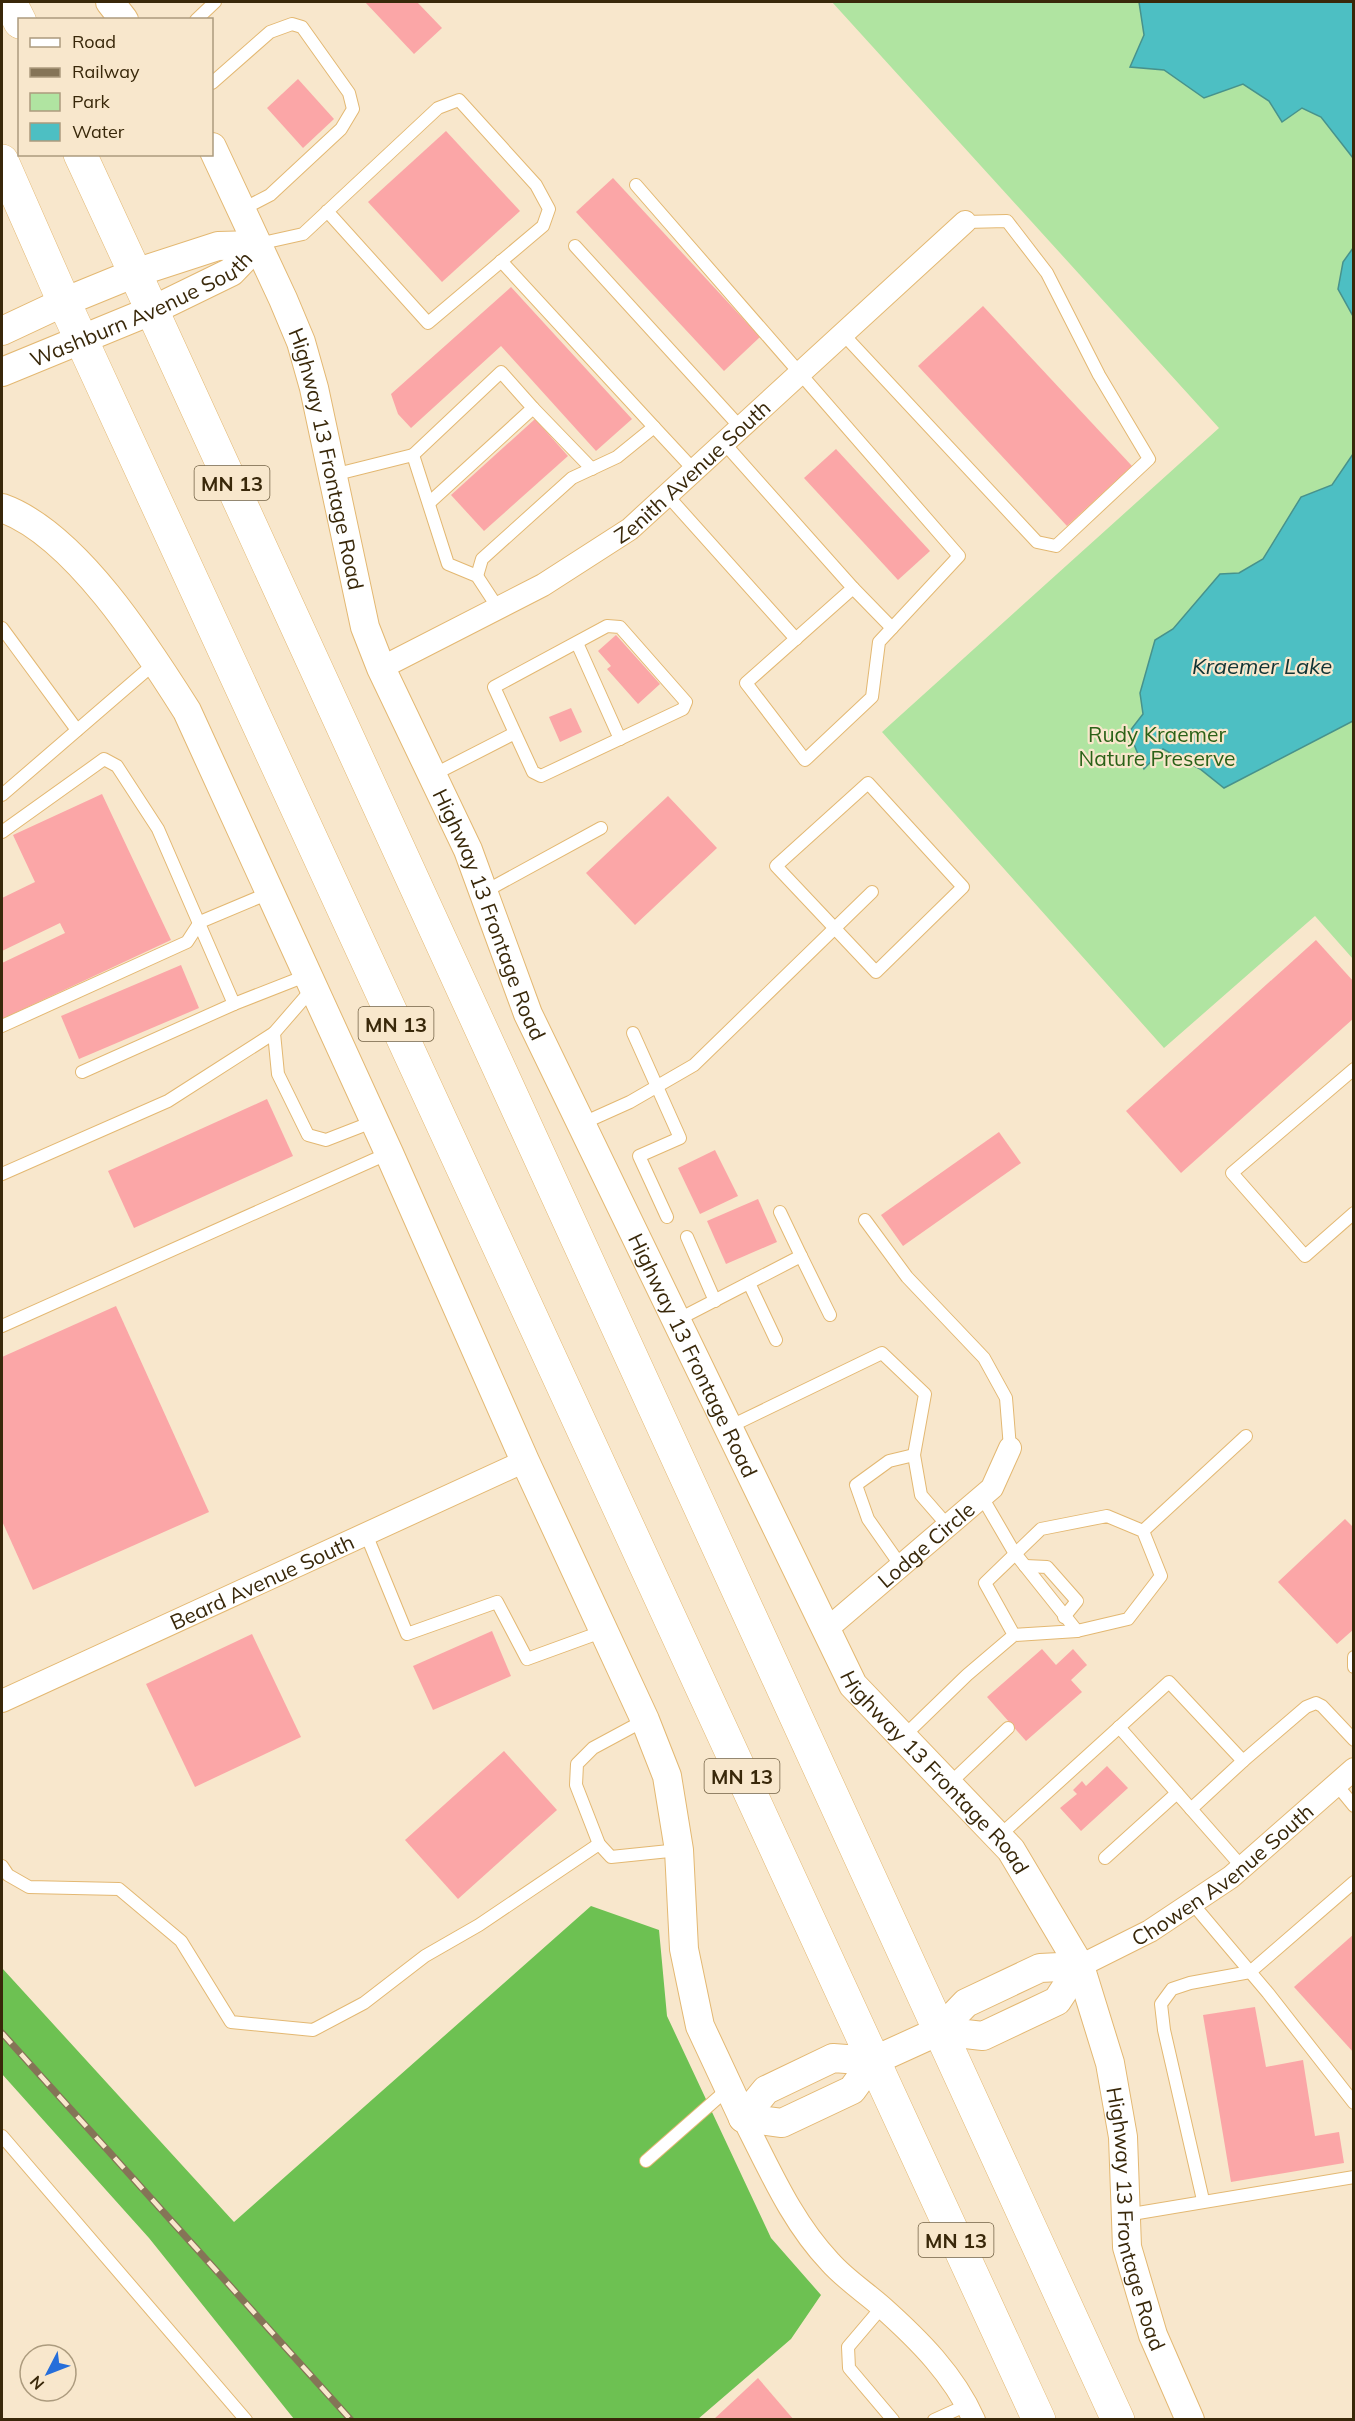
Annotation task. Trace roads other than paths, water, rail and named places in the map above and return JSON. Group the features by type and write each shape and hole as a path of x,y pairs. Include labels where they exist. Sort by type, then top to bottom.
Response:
{"highway":[{"path":"10,2 18,18"},
{"name":"MN 13","path":"81,156 1118,2420"},
{"name":"MN 13","path":"2,161 64,302 1039,2420"}],"street":[{"path":"110,2 122,18"},
{"name":"Highway 13 Frontage Road","path":"213,149 301,342 314,388 355,590 365,627 381,668 468,850 528,1014 853,1685 1011,1850 1080,1966 1112,2074 1123,2137 1126,2247 1153,2335 1190,2420"},
{"name":"Zenith Avenue South","path":"381,668 543,585 630,529 965,222"},
{"name":"Washburn Avenue South","path":"2,331 135,273 218,246 257,245"},
{"name":"Washburn Avenue South","path":"2,372 153,310 231,272 257,245"},
{"path":"2,508 36,525 66,550 112,604 156,662 187,711 375,1121 525,1461 605,1631 667,1776 679,1850 684,1949 700,2026 743,2118 794,2218 831,2263 929,2351 963,2396 971,2412"},
{"name":"Lodge Circle","path":"827,1629 992,1488 1010,1448"},
{"name":"Beard Avenue South","path":"2,1701 525,1461"},
{"name":"Chowen Avenue South","path":"939,2031 983,2036 1056,2001 1080,1966 1150,1931 1242,1867 1353,1769"},
{"path":"743,2118 782,2123 852,2090 873,2061 939,2031"}],"lane":[{"path":"196,18 207,4"},
{"path":"213,82 270,32 292,24 302,27 349,93 353,109 340,129 270,195 241,210"},
{"path":"257,245 303,234 327,211 438,108 459,100 536,185 549,209 543,226 428,323 327,211"},
{"path":"636,185 959,556 879,642 872,697 805,760 746,683 853,588"},
{"path":"843,334 1037,542 1056,546 1149,459 1099,375 1047,273 1006,221 965,222"},
{"path":"575,246 741,428"},
{"path":"501,261 694,470"},
{"path":"332,475 412,455 501,372 592,469"},
{"path":"429,503 533,408"},
{"path":"477,576 482,559 572,478 617,457 654,427"},
{"path":"724,443 853,588 892,628"},
{"path":"412,455 448,564 477,576 498,608"},
{"path":"667,495 796,639"},
{"path":"607,626 620,627 686,702 683,709 541,776 533,772 494,687 577,643 607,626"},
{"path":"2,628 77,730"},
{"path":"577,643 620,739"},
{"path":"2,795 156,662"},
{"path":"432,775 515,733"},
{"path":"2,832 104,759 117,766 158,829 234,1004"},
{"path":"868,783 963,887 876,972 835,928 777,866 868,783"},
{"path":"484,892 601,828"},
{"path":"581,1124 630,1102 694,1065 872,892"},
{"path":"2,1026 187,942 200,922 269,893"},
{"path":"82,1072 234,1004 310,981"},
{"path":"2,1174 168,1101 274,1033 310,981"},
{"path":"274,1033 278,1074 308,1135 326,1140 375,1121"},
{"path":"633,1033 680,1138 639,1156 667,1217"},
{"path":"1353,1069 1232,1173 1305,1256 1353,1213"},
{"path":"2,1326 389,1153"},
{"path":"780,1212 830,1315"},
{"path":"865,1220 907,1277 984,1358 1006,1398 1010,1448"},
{"path":"687,1237 715,1301"},
{"path":"677,1320 801,1256"},
{"path":"749,1283 776,1340"},
{"path":"729,1427 882,1353 925,1394 914,1455 921,1496 948,1526"},
{"path":"1143,1531 1246,1436"},
{"path":"901,1566 868,1519 856,1485 889,1461 914,1455"},
{"path":"982,1497 1014,1552 1077,1631"},
{"path":"903,1737 967,1675 1014,1635 1077,1631 1128,1619 1161,1576 1143,1531 1107,1516 1041,1529 1014,1552 985,1583 1014,1635"},
{"path":"366,1534 407,1634 497,1602 527,1659 605,1631"},
{"path":"1026,1566 1047,1567 1077,1601 1064,1617"},
{"path":"1353,1657 1353,1667"},
{"path":"998,1837 1169,1682 1243,1761"},
{"path":"1191,1809 1306,1707 1316,1703 1322,1706 1353,1740"},
{"path":"645,1720 593,1748 577,1764 576,1785 599,1844 611,1857 679,1850"},
{"path":"1119,1727 1242,1867"},
{"path":"948,1785 1008,1728"},
{"path":"1336,1784 1353,1806"},
{"path":"1105,1858 1177,1793"},
{"path":"2,1866 8,1875 29,1887 119,1889 181,1941 231,2022 313,2030 364,2002 425,1956 495,1915 599,1844"},
{"path":"1203,2200 1164,2030 1161,2004 1172,1989 1190,1983 1250,1972 1353,1882"},
{"path":"1192,1903 1250,1972 1353,2103"},
{"path":"646,2161 729,2088"},
{"path":"2,2136 246,2420"},
{"path":"1125,2215 1203,2200 1353,2177"},
{"path":"882,2307 848,2347 849,2368 893,2420"},
{"path":"934,2420 971,2412"}],"water":[{"path":"1139,2 1353,2 1353,158 1321,117 1302,108 1282,122 1269,101 1243,84 1204,98 1164,70 1130,67 1144,35"},
{"path":"1353,248 1353,316 1338,289 1343,262"},
{"name":"Kraemer Lake","path":"1353,454 1353,721 1224,788 1200,769 1163,749 1144,769 1129,732 1143,714 1140,693 1155,640 1173,629 1220,574 1239,573 1263,559 1301,497 1332,485"}],"railway":[{"path":"2,2033 351,2420"}],"park label":[{"name":"Rudy Kraemer Nature Preserve","path":"1157,746"}]}
